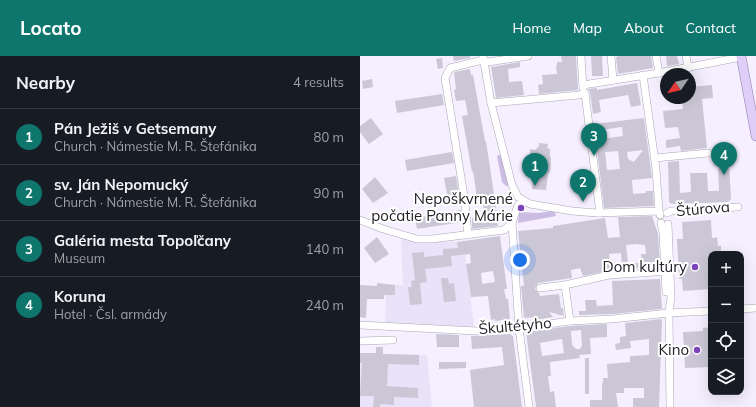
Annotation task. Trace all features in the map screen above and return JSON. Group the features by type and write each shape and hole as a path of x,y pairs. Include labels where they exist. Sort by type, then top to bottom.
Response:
{"main road":[{"path":"741,56 756,136"}],"street":[{"path":"483,58 488,62 528,56"},
{"path":"581,56 583,85 582,94"},
{"path":"611,56 613,80"},
{"path":"583,85 659,73 656,56"},
{"path":"686,56 688,68 741,56"},
{"path":"483,58 491,103 512,185 518,197 524,202 518,205 512,226 519,328 529,407"},
{"path":"468,235 465,202 445,78 450,68 483,58"},
{"path":"643,75 663,217 671,298 669,313 670,407"},
{"path":"491,103 585,93 598,213"},
{"path":"654,158 708,153"},
{"name":"Štúrova","path":"524,202 572,211 663,217 671,211 738,207"},
{"path":"360,220 382,229 417,239 468,235 504,230 512,226"},
{"path":"540,288 565,285 609,275 668,271"},
{"path":"565,285 570,321"},
{"path":"744,309 756,308"},
{"name":"Škultétyho","path":"360,325 477,331 519,328 570,321 708,311"},
{"path":"379,339 380,326"},
{"path":"360,341 379,339 393,340"}],"shaded area":[{"path":"501,154 509,186 506,186 502,182 497,156"},
{"path":"519,212 539,213 555,212 556,216 518,223"},
{"path":"401,239 457,242 459,255 465,254 474,327 385,323 386,295 395,295 395,285 403,285"},
{"path":"360,353 427,355 432,407 360,407"}],"building":[{"path":"453,56 470,56 470,58 454,61"},
{"path":"561,56 576,56 578,90 539,94 538,85 543,84 542,75 557,74 556,65 557,62 562,62"},
{"path":"591,56 602,56 603,76 592,76"},
{"path":"651,56 653,68 618,74 616,57"},
{"path":"666,56 677,56 679,64 667,66"},
{"path":"442,58 443,68 438,69 436,59"},
{"path":"520,62 520,67 508,69 509,82 522,81 524,95 496,98 491,67"},
{"path":"470,69 471,75 473,75 486,141 498,221 498,226 472,229 472,218 485,217 483,205 478,205 462,116 468,115 465,100 456,101 454,90 456,89 454,72"},
{"path":"372,79 373,87 363,89 362,81"},
{"path":"637,83 641,105 631,107 628,95 599,100 601,112 593,114 590,92 588,89 597,88 597,90"},
{"path":"712,85 713,98 702,99 707,148 681,151 680,146 666,148 666,140 680,138 678,127 665,128 663,111 683,109 683,104 696,104 696,86"},
{"path":"442,94 444,105 397,113 395,101"},
{"path":"371,118 383,134 369,144 360,132 360,126"},
{"path":"644,118 652,178 632,180 633,194 653,191 654,206 604,208 594,124","holes":["622,127 623,136 601,139 600,130","643,150 634,162 628,159 627,152","618,151 620,169 607,170 605,152"]},
{"path":"539,143 548,144 547,148 550,149 550,172 548,174 546,190 532,189 534,163 530,162 530,149 535,150 539,146"},
{"path":"452,152 454,163 407,171 405,160"},
{"path":"679,161 680,193 691,192 690,173 707,173 708,191 719,191 718,165 729,164 731,199 728,202 672,204 669,202 668,162"},
{"path":"456,176 459,197 448,199 444,178"},
{"path":"375,177 388,193 373,203 362,189"},
{"path":"461,210 462,222 417,229 415,218"},
{"path":"652,216 658,234 660,267 622,269 621,253 609,254 611,270 583,276 580,268 571,270 572,278 538,283 535,289 540,296 559,294 564,316 549,312 553,317 537,320 537,317 524,318 521,286 524,286 518,231 553,228 553,226 605,218 608,238 620,237 618,217","holes":["626,245 645,245 646,254 641,254 642,263 628,263"]},
{"name":"Dom kultúry","path":"711,220 712,238 717,237 718,246 721,246 721,251 708,251 708,289 683,291 682,279 679,279 677,239 683,239 682,222"},
{"path":"500,236 507,289 504,289 506,299 508,299 510,319 495,321 495,319 491,320 488,296 471,297 466,264 471,263 470,254 451,256 452,266 425,269 427,282 420,283 422,304 410,305 408,287 412,287 411,281 415,280 412,253 424,252 424,257 443,255 443,249 458,248 457,242","holes":["493,271 495,282 482,284 481,273"]},
{"path":"377,237 389,254 375,263 364,248"},
{"path":"441,278 448,278 449,284 454,283 456,301 444,302"},
{"path":"660,279 662,309 612,314 579,315 579,311 586,311 585,300 596,300 597,306 613,305 612,281"},
{"path":"377,283 395,285 395,295 384,295 384,299 367,299 366,318 360,317 360,285 377,286"},
{"path":"662,319 659,407 633,407 633,398 644,398 644,388 624,388 624,393 616,393 618,407 590,407 590,400 602,400 603,378 608,378 607,364 630,362 630,356 649,355 649,339 630,341 631,348 616,350 615,344 620,343 620,337 626,336 625,323"},
{"path":"607,324 607,337 590,338 591,354 579,355 580,358 550,362 551,376 548,376 550,392 554,391 556,407 536,407 526,332 570,326","holes":["581,330 582,346 580,349 576,349 572,345 571,331","562,339 564,353 542,356 540,343"]},
{"name":"Kino","path":"708,327 708,367 685,368 683,332 703,331 703,328"},
{"path":"436,334 459,335 459,347 437,347"},
{"path":"511,334 513,336 522,407 474,407 470,370 504,365 502,347 472,349 471,336"},
{"path":"376,347 383,347 383,354 419,355 419,365 388,364 387,386 418,388 418,398 394,397 394,405 380,404 380,407 373,407 374,396 360,396 362,363 360,363 360,353 376,353"},
{"path":"585,358 589,358 589,394 585,394"},
{"path":"439,362 466,362 466,368 439,369"}],"place":[{"name":"Galéria mesta Topoľčany","path":"594,156"},
{"name":"Koruna","path":"724,175"},
{"name":"Pán Ježiš v Getsemany","path":"535,186"},
{"name":"sv. Ján Nepomucký","path":"583,202"},
{"name":"Nepoškvrnené počatie Panny Márie","path":"521,208"},
{"name":"Dom kultúry","path":"695,267"},
{"name":"Kino","path":"697,350"}]}
